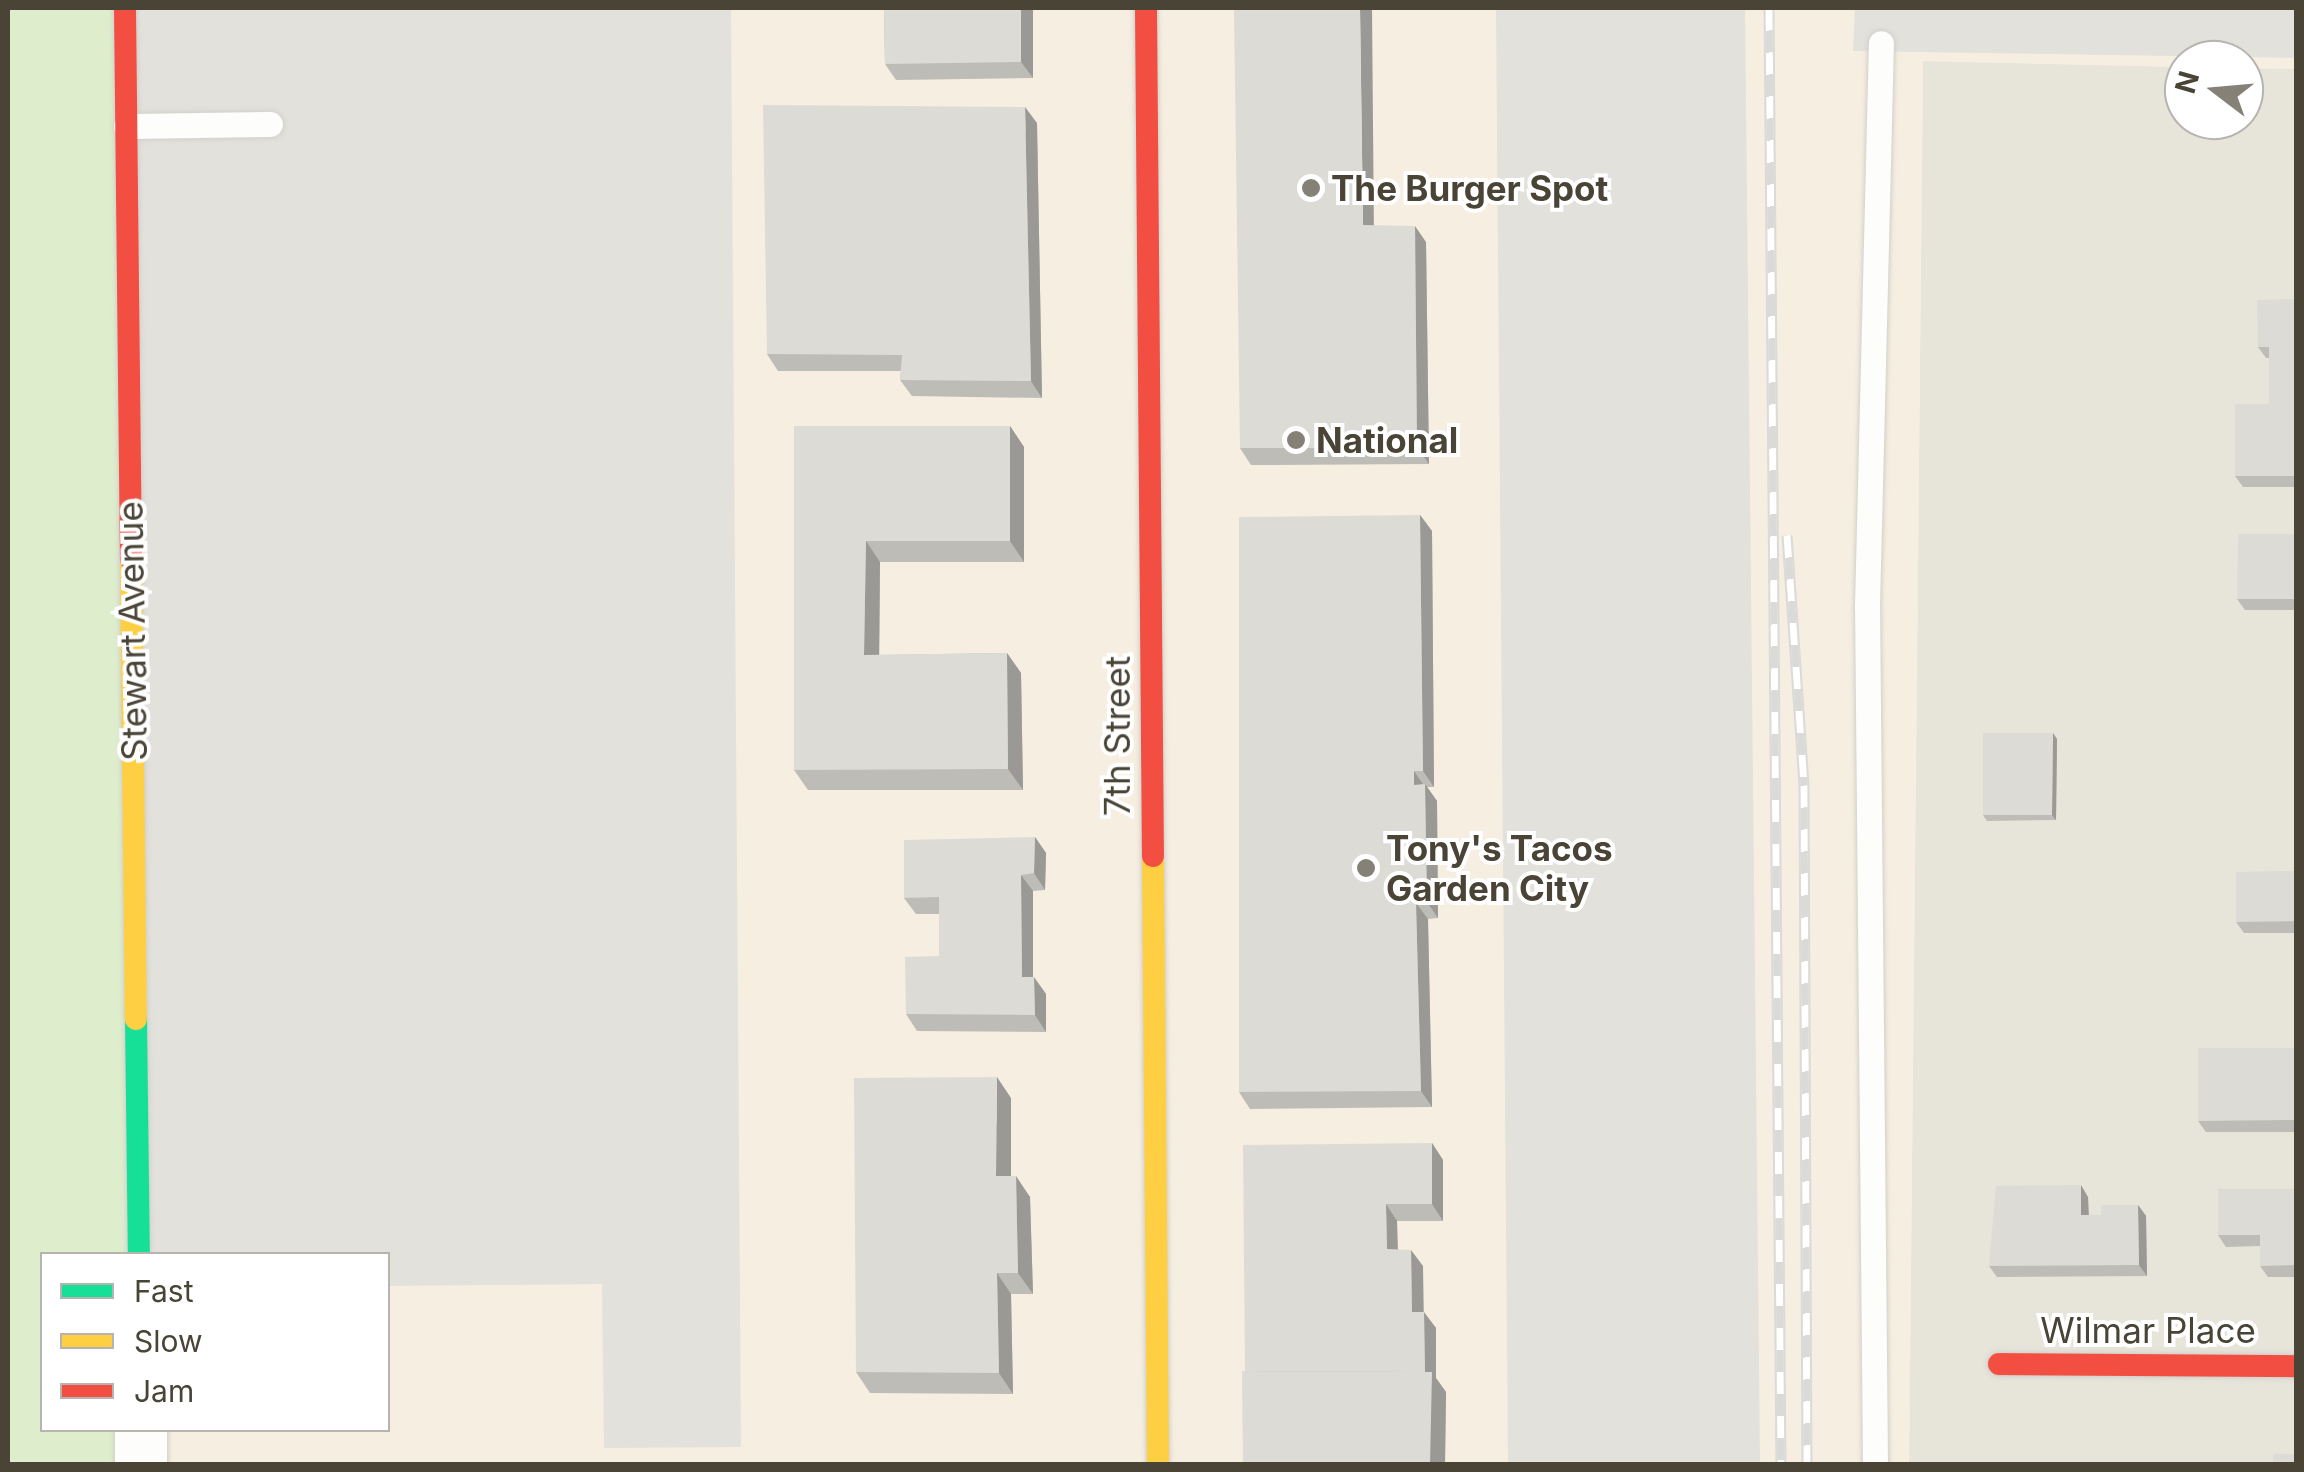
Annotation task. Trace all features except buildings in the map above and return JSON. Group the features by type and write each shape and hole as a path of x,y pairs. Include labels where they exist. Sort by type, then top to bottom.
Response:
{"street":[{"name":"Stewart Avenue","path":"125,8 139,1252"},
{"name":"7th Street","path":"1146,8 1158,1464"},
{"name":"Wilmar Place","path":"1999,1364 2296,1366"},
{"path":"141,1432 141,1464"}],"lane":[{"path":"1876,1464 1867,606 1881,44"},
{"path":"126,126 270,124"}],"shaded area":[{"path":"125,8 731,8 741,1447 604,1448 602,1284 390,1286 390,1252 139,1252"},
{"path":"131,8 2296,8 2296,69 2264,68 2264,40 2164,40 2164,67 1923,61 1909,1464 141,1464 141,1432 390,1432 390,1252"},
{"path":"1496,8 1745,8 1760,1464 1508,1464"},
{"path":"1855,8 2296,8 2296,58 2264,57 2264,40 2164,40 2164,56 1853,51"},
{"path":"1923,61 2164,67 2164,140 2264,140 2264,68 2296,69 2296,1464 1909,1464"}],"green space":[{"path":"8,8 131,8 140,1252 40,1252 40,1432 141,1432 141,1464 8,1464"}],"railway":[{"path":"1769,8 1781,1464"},
{"path":"1787,535 1804,785 1807,1464"}],"traffic: fast":[{"path":"136,1019 139,1252"}],"traffic: slow":[{"path":"131,560 136,1019"},
{"path":"1153,856 1158,1464"}],"traffic: jam":[{"path":"125,8 131,560"},
{"path":"1146,8 1153,856"},
{"path":"1999,1364 2296,1366"}],"place":[{"name":"The Burger Spot","path":"1311,188"},
{"name":"National","path":"1296,440"},
{"name":"Tony's Tacos Garden City","path":"1366,868"}]}
